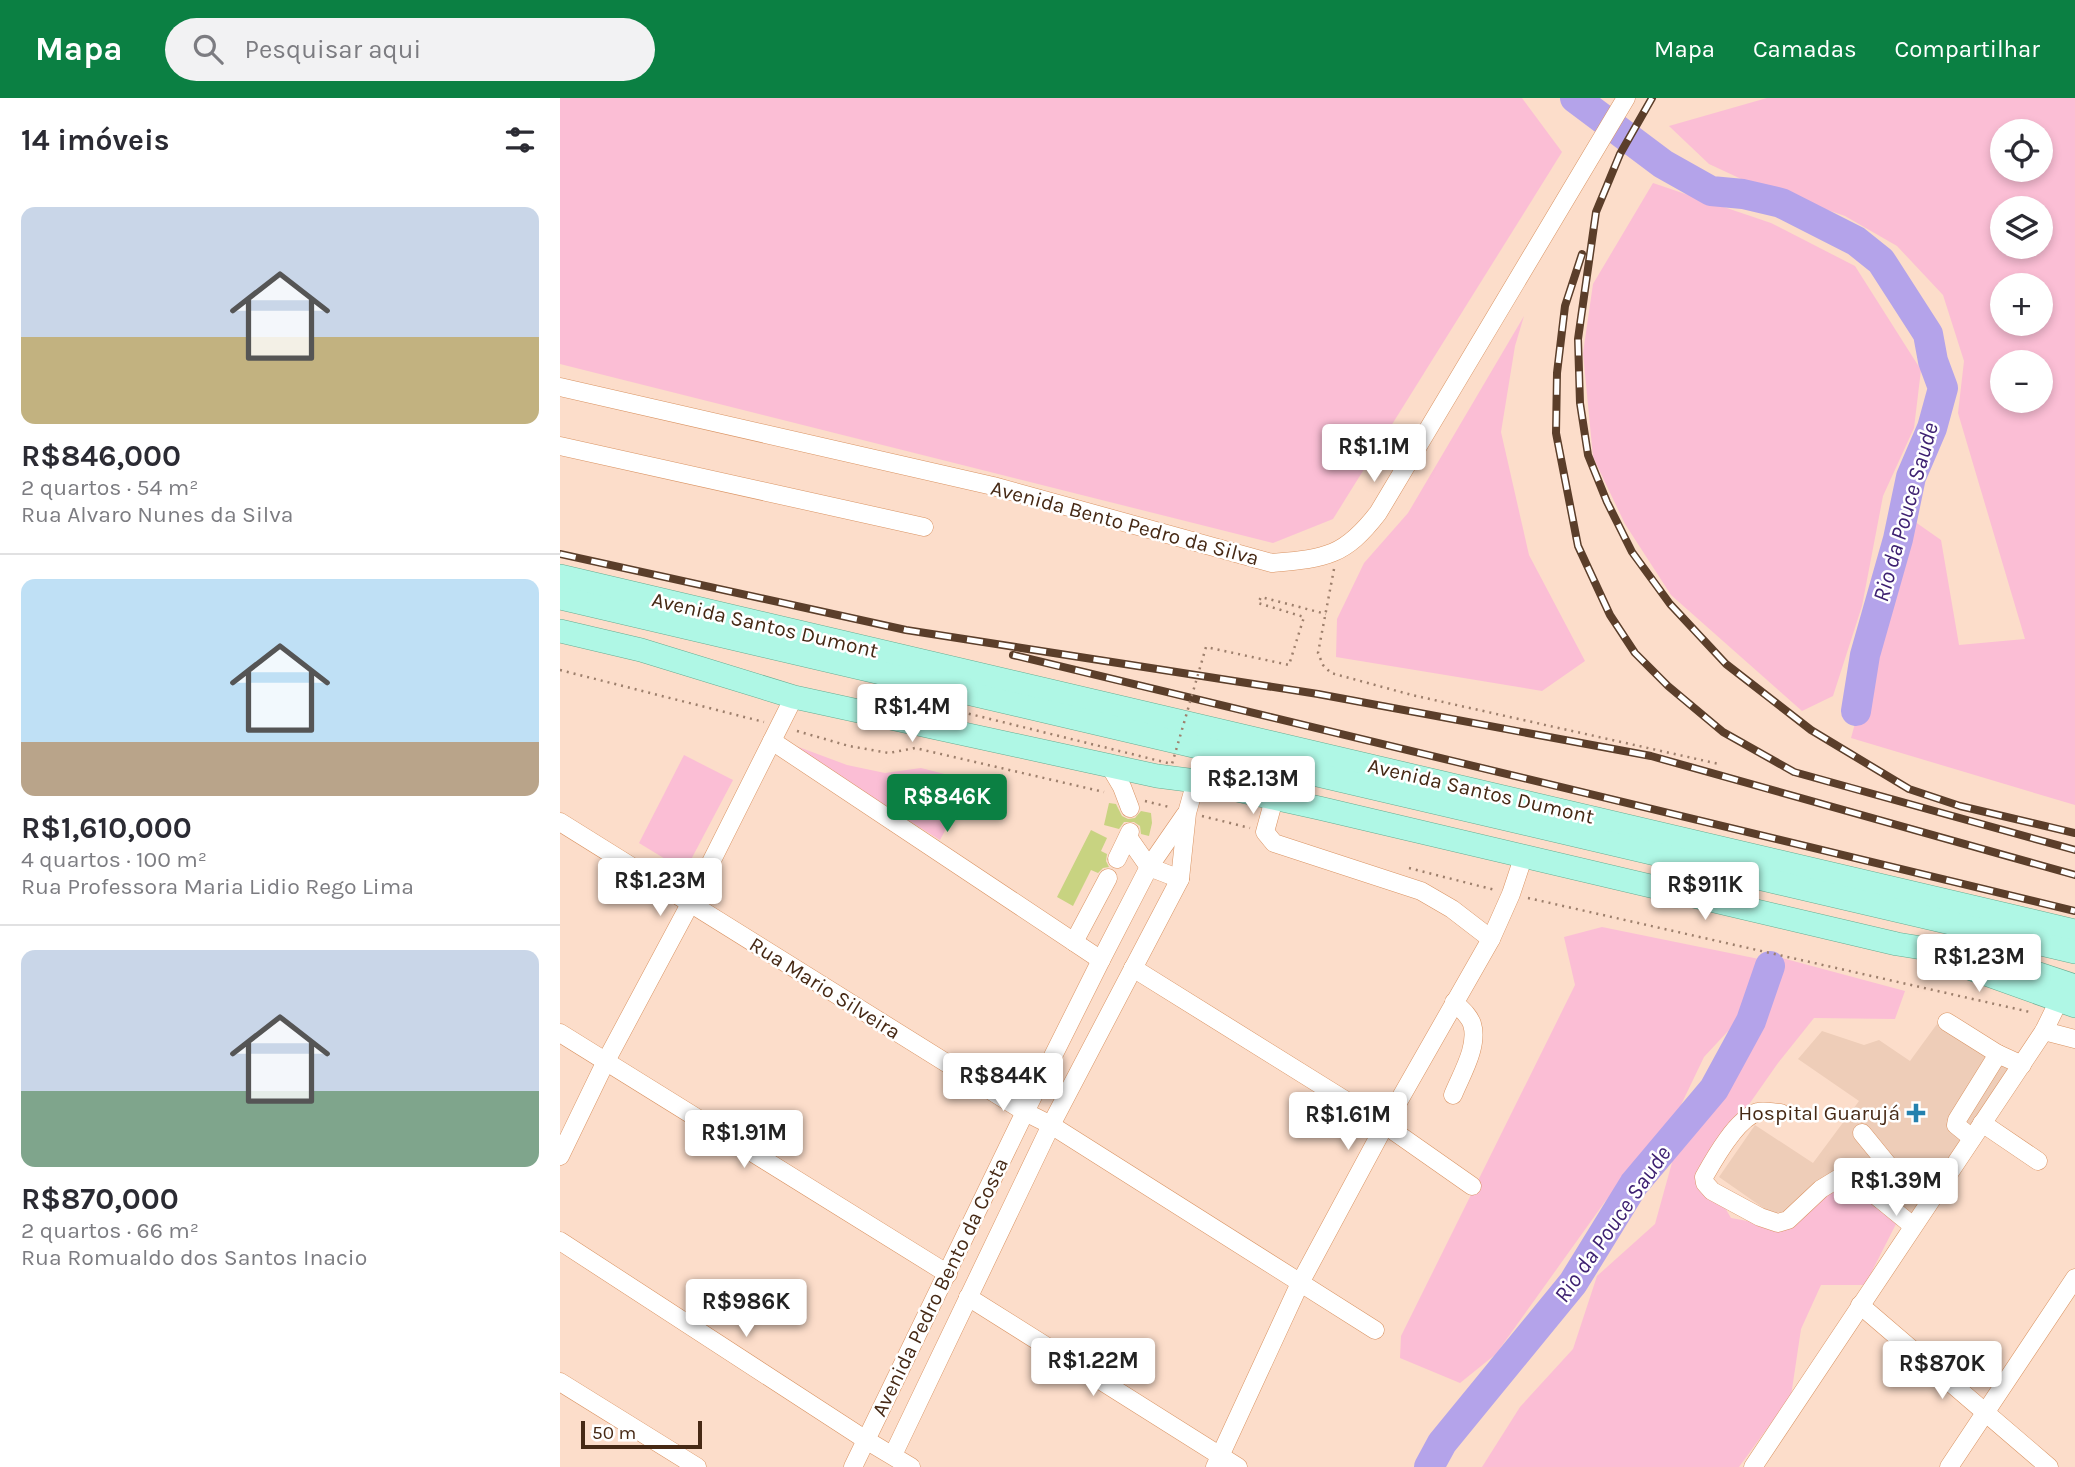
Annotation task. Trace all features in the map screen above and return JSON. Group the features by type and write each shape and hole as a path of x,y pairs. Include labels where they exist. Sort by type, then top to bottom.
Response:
{"main road":[{"name":"Avenida Santos Dumont","path":"560,576 2075,931"},
{"name":"Avenida Santos Dumont","path":"560,598 2075,952"},
{"path":"560,631 641,650 794,696 1109,765 1196,781 1524,855 1897,944 1997,960 2069,994"}],"street":[{"name":"Avenida Bento Pedro da Silva","path":"560,387 993,486 1272,563 1309,559 1337,552 1362,533 1378,513 1626,98"},
{"path":"560,446 924,527"},
{"path":"560,1156 794,696"},
{"path":"772,741 1101,960"},
{"path":"1109,765 1130,808"},
{"name":"Avenida Pedro Bento da Costa","path":"893,1455 1051,1125 1180,879 1187,813 1196,781"},
{"path":"1274,799 1265,832 1274,843 1421,891 1452,909 1491,939"},
{"name":"Avenida Pedro Bento da Costa","path":"853,1467 1101,960 1149,867 1187,813"},
{"name":"Rua Mario Silveira","path":"560,822 1025,1112 1051,1125 1374,1330"},
{"path":"1117,859 1129,834 1149,867 1180,879"},
{"path":"1218,1462 1300,1283 1385,1125 1491,939 1511,894 1524,855"},
{"path":"1074,942 1108,878"},
{"path":"1133,968 1385,1125 1472,1186"},
{"path":"1753,1467 2069,994"},
{"path":"1453,1095 1473,1042 1473,1027 1468,1016 1454,1002"},
{"path":"1947,1022 1998,1054 2022,1065"},
{"path":"2044,1031 2075,1038"},
{"path":"560,1033 948,1274"},
{"path":"1998,1054 1956,1125 1977,1131 2038,1161"},
{"path":"1781,1113 1759,1112 1746,1119 1731,1135 1704,1177 1705,1183 1712,1191 1760,1217 1778,1223 1788,1220 1821,1189 1844,1175 1861,1184 1913,1226"},
{"path":"1862,1133 1894,1171 1895,1176 1880,1199"},
{"path":"560,1241 911,1467"},
{"path":"1950,1467 2075,1278"},
{"path":"968,1297 1218,1462 1238,1467"},
{"path":"1860,1305 2049,1467"},
{"path":"560,1382 697,1467"}],"path":[{"path":"1337,552 1318,653 1322,665 1331,673 1412,695 1718,764"},
{"path":"962,712 1172,764 1206,647 1289,665 1304,617 1258,603 1261,597 1326,614"}],"shaded area":[{"path":"560,98 1522,98 1562,152 1333,519 1273,543 560,364"},
{"path":"1767,98 2075,98 2075,805 1851,738 1911,519 1941,540 1959,645 2025,639 1958,413 1964,361 1943,295 1897,246 1845,216 1752,184 1709,164 1669,126"},
{"path":"1653,183 1771,223 1855,266 1921,370 1914,428 1883,496 1862,606 1833,696 1802,711 1671,595 1625,524 1593,457 1583,353 1593,284"},
{"path":"1524,316 1515,346 1501,432 1529,555 1585,661 1542,691 1336,657 1337,619 1364,563 1408,513"},
{"path":"796,746 847,765 885,773 921,768 972,781 940,840 795,750"},
{"path":"684,755 733,780 685,871 639,843"},
{"path":"1602,927 1759,959 1742,1016 1704,1057 1680,1107 1604,1203 1496,1354 1460,1383 1400,1358 1401,1336 1575,985 1564,937"},
{"path":"1782,958 1905,991 1895,1019 1814,1018 1778,1063 1703,1170 1731,1218 1775,1226 1848,1178 1870,1196 1896,1224 1865,1285 1821,1285 1801,1329 1791,1396 1739,1467 1482,1467 1520,1407 1573,1349 1597,1276 1655,1224 1681,1130 1750,1040"},
{"name":"Hospital Guarujá","path":"1945,1013 2019,1058 1912,1218 1847,1166 1816,1187 1796,1209 1772,1214 1719,1177 1755,1125 1813,1163 1859,1101 1798,1059 1822,1031 1864,1045 1879,1040 1910,1061"}],"building":[{"path":"1109,803 1116,804 1122,816 1128,819 1135,818 1141,811 1151,813 1149,836 1141,834 1140,826 1134,822 1124,822 1119,829 1104,825"},
{"path":"1091,830 1107,838 1101,851 1107,854 1109,867 1098,873 1091,870 1073,906 1057,897"}],"waterway":[{"name":"Rio da Pouce Saude","path":"1575,98 1663,164 1711,191 1743,194 1781,203 1856,241 1881,261 1928,334 1933,361 1943,388 1932,428 1911,477 1898,539 1865,655 1856,711"},
{"name":"Rio da Pouce Saude","path":"1429,1467 1442,1443 1573,1283 1634,1184 1714,1089 1751,1021 1770,966"}],"railway":[{"path":"1652,98 1620,154 1596,212 1578,339 1580,403 1588,455 1607,502 1632,552 1670,604 1726,664 1811,730 1909,789 1960,806 2075,833"},
{"path":"1582,254 1565,306 1557,373 1556,433 1578,546 1610,615 1635,653 1668,686 1723,732 1794,772 2075,850"},
{"path":"560,554 906,630 1318,694 1651,756 2075,875"},
{"path":"1013,655 2075,911"}],"place":[{"name":"Hospital Guarujá","path":"1916,1113"}]}
